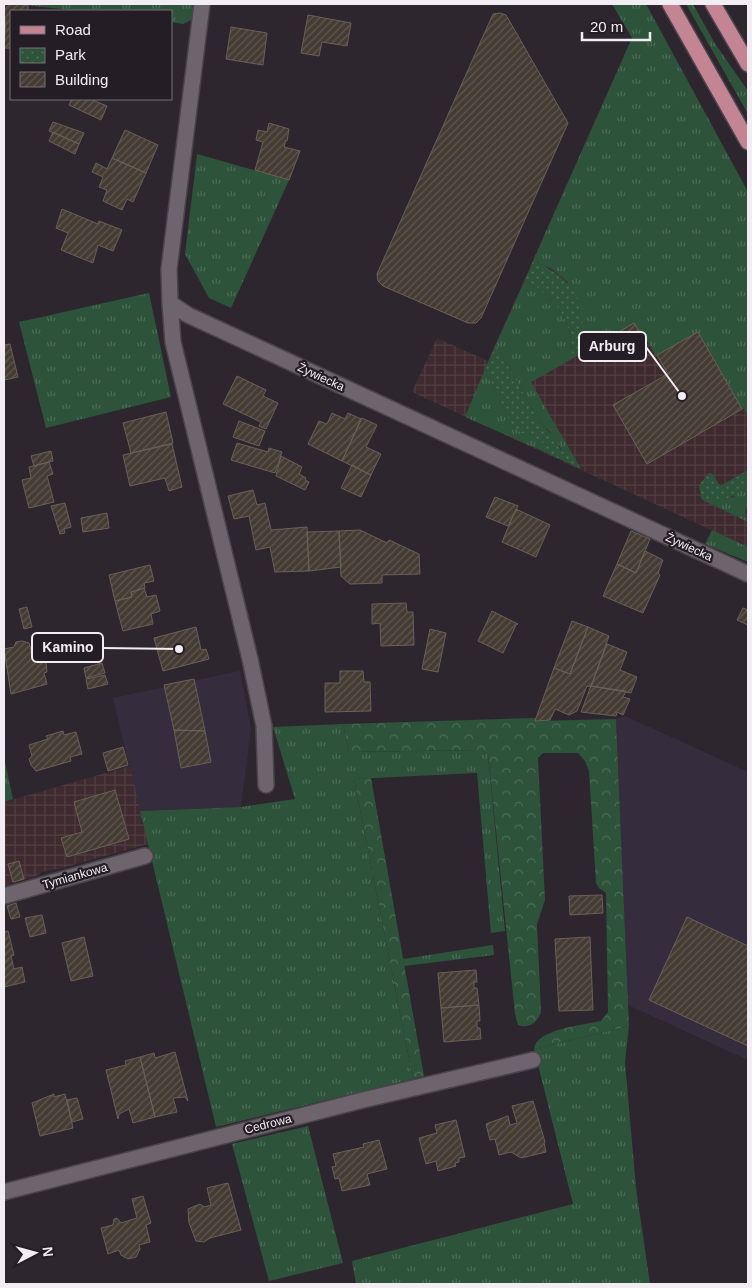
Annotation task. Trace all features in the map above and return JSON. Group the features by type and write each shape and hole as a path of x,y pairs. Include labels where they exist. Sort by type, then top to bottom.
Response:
{"main road":[{"path":"670,4 748,142"},
{"path":"713,4 748,64"}],"street":[{"path":"202,4 170,269 172,342 233,586 264,726 266,785"},
{"name":"Żywiecka","path":"170,303 188,315 748,574"},
{"name":"Tymiankowa","path":"4,896 145,856"},
{"name":"Cedrowa","path":"4,1192 354,1103 533,1060"}],"shaded area":[{"path":"632,38 748,243 748,547 412,392 437,338 488,361"},
{"path":"240,671 251,729 241,807 140,811 113,698"},
{"path":"625,716 748,772 748,1060 628,1005 616,719"},
{"path":"130,766 148,844 42,872 36,876 4,886 4,802"}],"green space":[{"path":"16,4 194,4 193,19 183,24 172,22 172,10 70,10"},
{"path":"612,4 646,4 748,192 748,415 742,409 698,332 656,356 642,332 640,333 634,323 578,355 583,337 567,281 552,269 533,261 632,38"},
{"path":"686,4 693,4 714,42 748,91 748,114"},
{"path":"197,154 289,180 231,308 209,298 185,254"},
{"path":"533,261 561,277 571,287 577,298 581,309 581,338 578,355 572,359 570,334 561,312 546,294 525,280"},
{"path":"525,280 546,294 554,303 561,312 570,334 572,359 531,382 570,450 563,452 550,431 541,425 496,344"},
{"path":"149,293 171,397 46,428 19,322"},
{"path":"496,344 541,425 556,437 558,446 563,452 570,450 581,469 547,453 544,443 520,432 512,426 485,369"},
{"path":"485,369 512,426 545,443 547,453 465,417"},
{"path":"748,470 744,486 734,495 712,501 704,501 701,498 699,485 709,473 713,474 720,486"},
{"path":"748,474 748,504 745,513 748,522 704,501 734,497"},
{"path":"712,530 748,547 748,562 705,544"},
{"path":"536,718 536,721 616,719 629,1026 534,1049 537,1042 552,1032 601,1021 608,1012 606,893 596,883 589,771 585,761 578,753 543,753 538,758 545,900 537,924 541,1012 532,1024 522,1026 518,1025 515,1014 488,754 480,750 349,752 343,724"},
{"path":"343,724 349,752 480,750 488,754 505,931 491,933 477,773 354,779 413,1079 216,1127 140,811 241,807 295,799 273,727"},
{"path":"4,758 13,799 4,802"},
{"path":"371,778 424,1076 413,1079 354,779"},
{"path":"493,945 494,955 404,966 403,959"},
{"path":"629,1026 625,1062 636,1188 650,1284 356,1284 352,1261 573,1204 534,1049"},
{"path":"308,1126 343,1263 269,1281 232,1144"}],"building":[{"path":"4,4 28,5 28,10 10,10 10,48 4,48 6,18 4,18"},
{"path":"500,13 506,15 568,123 481,318 476,323 468,323 383,286 378,281 377,274 493,14"},
{"path":"308,15 351,23 347,46 322,42 319,56 301,53"},
{"path":"231,27 267,33 263,65 226,59"},
{"path":"72,100 92,100 107,106 101,120 69,105"},
{"path":"53,122 84,133 79,144 49,131"},
{"path":"269,123 289,129 284,147 300,151 289,180 255,170 263,142 256,140 258,130 267,132"},
{"path":"125,130 158,145 146,173 112,158"},
{"path":"53,132 79,144 75,154 49,141"},
{"path":"112,158 146,173 133,202 127,199 122,210 103,201 107,190 99,187 103,177 92,172 96,163 107,169"},
{"path":"62,209 98,224 99,221 122,230 113,251 98,245 93,263 61,250 68,233 56,228"},
{"path":"634,323 640,333 593,360 588,350"},
{"path":"698,332 742,409 647,464 613,405 668,374 657,355"},
{"path":"10,344 18,377 4,380 4,345"},
{"path":"237,376 266,390 263,396 278,403 266,429 259,426 261,422 223,404"},
{"path":"166,412 173,443 131,453 123,423"},
{"path":"332,413 345,419 348,413 361,419 342,461 308,444 319,421 327,424"},
{"path":"362,418 377,425 366,447 381,454 371,475 342,461"},
{"path":"239,421 265,431 259,446 233,437"},
{"path":"237,443 268,452 269,448 282,452 275,473 231,460"},
{"path":"172,444 182,487 169,491 165,478 130,486 123,455"},
{"path":"51,451 53,461 34,466 31,456"},
{"path":"281,456 302,467 299,474 309,482 305,490 276,476"},
{"path":"49,462 53,474 47,476 54,502 29,508 22,480 31,478 29,467"},
{"path":"352,465 371,475 361,497 341,488"},
{"path":"253,490 257,505 265,503 271,530 307,527 309,571 275,572 270,547 256,550 249,516 234,519 228,496"},
{"path":"495,497 518,506 508,526 486,517"},
{"path":"65,503 71,527 64,529 65,533 60,534 51,506"},
{"path":"516,509 550,525 536,557 502,542"},
{"path":"107,513 109,528 83,532 81,518"},
{"path":"360,530 387,543 389,540 419,554 420,574 382,575 382,583 350,584 341,576 339,531"},
{"path":"339,531 341,567 309,571 307,532"},
{"path":"631,531 650,539 636,573 617,564"},
{"path":"645,551 663,560 658,573 660,575 643,613 603,596 617,564 636,573"},
{"path":"150,565 154,581 144,583 145,588 131,592 132,597 115,601 109,575"},
{"path":"144,588 147,597 156,595 160,611 151,614 153,624 123,631 115,601 132,597 131,592"},
{"path":"406,603 407,612 413,612 414,645 381,646 380,623 372,624 372,604"},
{"path":"27,607 32,627 24,629 19,609"},
{"path":"743,608 748,610 748,625 737,620"},
{"path":"492,611 518,624 503,653 478,641"},
{"path":"572,621 588,627 570,674 554,668"},
{"path":"196,627 201,650 206,649 209,659 163,671 154,638"},
{"path":"588,627 609,636 591,687 587,686 577,711 569,715 555,709 550,720 535,721 554,668 570,674"},
{"path":"430,629 446,633 438,672 422,669"},
{"path":"16,642 29,643 32,653 41,650 45,653 47,672 44,673 47,684 11,694 4,649 14,647"},
{"path":"607,644 627,652 620,670 637,677 631,693 591,686"},
{"path":"102,663 105,673 86,678 84,668"},
{"path":"340,671 363,671 364,682 370,682 371,711 325,712 325,683 340,683"},
{"path":"105,675 108,684 88,689 86,679"},
{"path":"194,679 205,731 174,730 164,685"},
{"path":"591,686 626,691 623,697 630,699 623,715 617,712 616,716 581,712"},
{"path":"174,730 205,731 211,762 181,768"},
{"path":"63,731 64,735 76,732 82,754 70,757 71,761 36,771 29,759 32,756 29,745 48,739 46,736"},
{"path":"123,747 128,765 108,771 103,753"},
{"path":"115,790 129,839 67,857 61,838 82,832 74,802"},
{"path":"19,861 24,879 13,882 8,864"},
{"path":"602,895 603,913 570,915 569,896"},
{"path":"16,903 20,917 11,919 7,906"},
{"path":"42,915 46,933 30,937 25,918"},
{"path":"687,917 748,946 748,1046 649,1000"},
{"path":"8,931 14,955 11,956 14,969 22,967 25,982 4,987 4,932"},
{"path":"84,937 93,976 71,981 62,943"},
{"path":"590,937 593,1010 559,1011 555,939"},
{"path":"476,970 477,982 474,982 474,988 477,988 479,1005 441,1008 438,973"},
{"path":"479,1005 480,1021 477,1021 477,1028 480,1028 481,1039 444,1042 441,1008"},
{"path":"175,1052 188,1101 185,1097 173,1098 177,1112 155,1117 140,1057 154,1053 155,1058"},
{"path":"140,1057 155,1117 133,1123 129,1109 119,1114 118,1119 106,1070 126,1065 125,1061"},
{"path":"54,1094 54,1097 65,1094 73,1128 40,1136 32,1103"},
{"path":"77,1098 83,1119 72,1122 67,1100"},
{"path":"533,1101 545,1142 546,1152 521,1158 511,1152 499,1155 495,1139 490,1140 486,1124 508,1116 510,1125 517,1123 512,1106"},
{"path":"456,1120 465,1157 459,1158 459,1162 455,1163 456,1166 438,1171 436,1161 426,1164 419,1138 437,1133 435,1125"},
{"path":"379,1140 387,1169 367,1174 370,1185 342,1191 339,1178 335,1179 332,1167 336,1166 333,1154 364,1147 363,1144"},
{"path":"228,1183 241,1230 210,1238 204,1242 196,1241 189,1223 188,1209 200,1204 204,1207 211,1205 207,1188"},
{"path":"143,1196 151,1223 146,1225 150,1242 139,1245 140,1249 136,1257 128,1259 121,1255 119,1250 108,1254 101,1228 113,1225 114,1219 117,1218 121,1223 137,1218 132,1199"}],"place":[{"name":"Arburg","path":"682,396"},
{"name":"Kamino","path":"179,649"}]}
